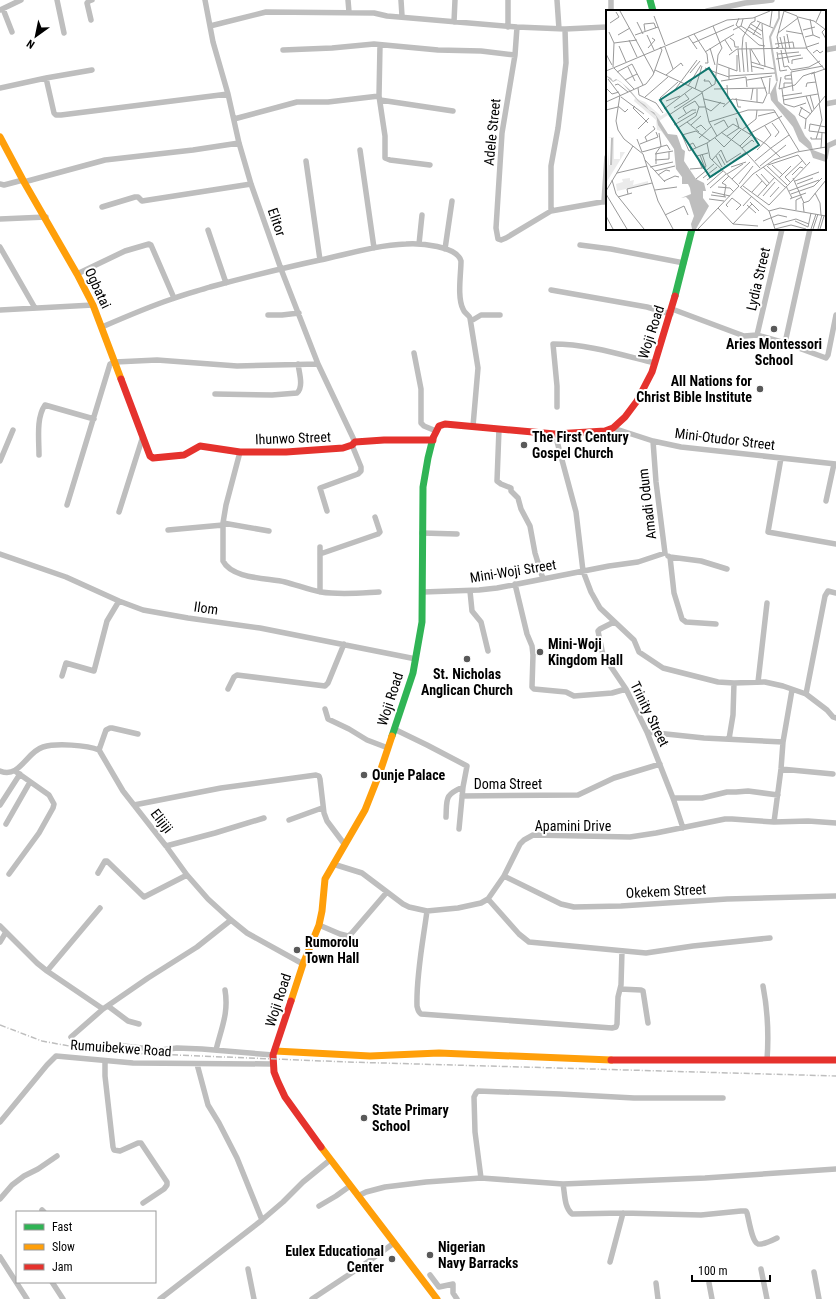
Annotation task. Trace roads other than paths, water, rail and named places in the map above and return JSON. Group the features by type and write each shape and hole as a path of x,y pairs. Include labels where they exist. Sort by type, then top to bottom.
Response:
{"main road":[{"path":"650,0 653,10"},
{"name":"Ogbatai","path":"0,137 46,217 93,305 150,456 154,459"},
{"name":"Woji Road","path":"613,428 625,417 637,401 655,363 671,312 692,230"},
{"path":"436,431 440,426 445,424 555,434 605,431 613,428"},
{"name":"Woji Road","path":"436,431 424,477 422,533 423,592 421,631 416,659 388,748 365,810 325,879 319,925 303,964 274,1053 272,1064 285,1098 330,1160 437,1299"},
{"name":"Ihunwo Street","path":"154,459 184,455 200,446 240,452 286,452 343,448 353,443 384,440 433,440"},
{"path":"274,1053 370,1056 439,1053 613,1060 693,1061 836,1060"}],"street":[{"path":"12,32 1,9 21,0"},
{"path":"57,0 64,33"},
{"path":"91,20 87,3 89,0 92,0"},
{"name":"Elitor","path":"205,0 213,42 251,184 281,269 318,364 353,443 361,467 361,471 358,474 320,488 327,511"},
{"path":"348,0 349,12"},
{"path":"401,0 402,16"},
{"path":"454,22 455,0"},
{"path":"508,0 508,26"},
{"path":"557,0 566,63 558,128 551,166 551,211 606,202"},
{"path":"712,10 745,3 772,0"},
{"path":"210,26 266,12 349,12 374,13 387,16 402,16 518,27 562,29 606,27"},
{"name":"Adele Street","path":"518,27 515,55 502,133 496,228 498,239 501,240 506,238 551,211"},
{"path":"284,50 374,44 438,50 481,51 515,55"},
{"path":"380,45 379,98 386,136 385,158 390,160 430,165"},
{"path":"826,50 836,48"},
{"path":"0,88 92,70"},
{"path":"46,78 54,113 56,115 228,94"},
{"path":"234,119 298,102 328,102 379,98 453,112"},
{"path":"826,104 836,102"},
{"path":"826,147 836,142"},
{"path":"0,184 4,185 24,181 105,160 240,144"},
{"path":"360,150 374,248"},
{"path":"306,161 320,260"},
{"path":"102,207 135,197 138,197 142,201 251,184"},
{"path":"445,249 452,201"},
{"path":"419,244 422,215"},
{"path":"0,219 46,217"},
{"path":"208,230 226,283"},
{"name":"Lydia Street","path":"757,335 782,230"},
{"path":"785,343 810,230"},
{"path":"77,274 125,251 149,244 151,245 174,298"},
{"path":"102,327 174,298 258,274 374,248 406,244 434,246 456,254 461,261 461,299 463,309 469,315 471,320 478,368 473,426"},
{"path":"580,245 611,249 684,263"},
{"path":"0,247 35,308"},
{"path":"551,290 671,312 744,336 757,335 785,343 826,358 828,355 836,315"},
{"path":"0,310 93,305"},
{"path":"268,315 299,313"},
{"path":"471,320 481,315 500,315"},
{"path":"557,408 557,386 553,344 571,344 655,363"},
{"path":"414,353 421,389 421,422 424,426 436,431"},
{"path":"67,505 94,419 108,366 115,362 156,360 237,366 318,364"},
{"path":"215,394 272,395 297,393 300,391 301,387 298,364"},
{"path":"39,455 39,425 45,405 94,419"},
{"name":"Mini-Otudor Street","path":"613,428 653,441 681,447 835,464"},
{"path":"499,429 497,481 511,488 518,498 521,509 530,526 535,553 543,579"},
{"path":"0,461 13,430"},
{"path":"555,434 576,512 583,571 600,608 634,640 639,652 663,668 718,682 758,682 783,686 806,694 836,718"},
{"path":"119,512 143,436"},
{"name":"Amadi Odum","path":"583,571 638,562 665,553 656,482 653,441"},
{"path":"240,452 226,505 223,524 223,561 225,566 245,576 285,582 320,592 356,594 379,592"},
{"path":"781,458 768,530 770,533 836,544"},
{"path":"826,501 835,464"},
{"path":"320,554 378,534 380,532 375,517"},
{"path":"168,530 223,524 269,531"},
{"path":"422,533 457,534"},
{"path":"320,547 320,592"},
{"path":"665,553 670,557 701,561 727,570"},
{"name":"Ilom","path":"0,554 66,577 143,610 260,628 416,659"},
{"path":"670,557 674,593 682,619 686,622 716,624"},
{"name":"Mini-Woji Street","path":"423,592 487,590 583,571"},
{"path":"515,584 527,634 532,646 532,687 534,689 566,692 574,696 612,693 626,689"},
{"path":"470,591 472,611 481,622 488,651"},
{"path":"806,694 825,596 828,591 836,593"},
{"path":"62,676 66,663 92,671 95,670 107,621 119,601"},
{"path":"758,682 768,603"},
{"name":"Trinity Street","path":"614,622 598,631 600,648 608,664 626,689 647,732 683,828"},
{"path":"228,690 234,677 237,675 325,686 328,683 344,644"},
{"path":"729,739 734,683"},
{"path":"774,822 783,742 792,690"},
{"path":"325,709 328,719 367,740 388,748"},
{"path":"0,805 18,772 37,750 43,747 81,745 99,750 108,728 138,734"},
{"name":"Doma Street","path":"394,729 465,764 467,769 462,796 578,795 614,778 660,764"},
{"path":"647,732 783,742"},
{"name":"Elijiji","path":"99,750 116,781 187,875 208,899 230,920 260,941 303,964"},
{"path":"781,770 833,774"},
{"path":"0,771 7,774 18,772"},
{"path":"9,874 39,833 54,804 49,795 18,772"},
{"path":"134,805 221,788 316,775 319,776 320,779 322,808 327,821 345,845"},
{"path":"6,824 30,782"},
{"path":"446,818 447,800 449,795 463,787"},
{"path":"673,798 702,798 727,792 748,791 778,795"},
{"path":"459,829 462,796"},
{"path":"289,820 322,808"},
{"path":"166,846 264,818"},
{"name":"Apamini Drive","path":"488,899 504,876 520,844 524,840 533,836 620,837 656,833 725,819 774,822 808,821 836,823"},
{"path":"98,873 105,861 107,861 144,897 187,875"},
{"path":"333,864 362,873 409,907 427,911 458,908 481,903 488,899 519,934 529,942 622,951 650,952 770,938"},
{"name":"Okekem Street","path":"504,876 562,904 574,907 620,906 727,899 836,896"},
{"path":"319,925 344,936 348,936 387,892"},
{"path":"47,971 100,908"},
{"path":"427,911 418,979 417,1007 418,1012 421,1014 558,1025 616,1027 618,997 621,985 622,951"},
{"path":"71,1037 105,1008 198,946 230,920"},
{"path":"0,926 47,971 105,1008 128,1021 139,1024"},
{"path":"0,942 6,932"},
{"path":"764,986 769,1030 767,1060"},
{"path":"620,989 643,991 648,1023"},
{"path":"216,1050 226,1013 227,1005 225,990"},
{"path":"123,1046 161,1050 181,1048 274,1053"},
{"name":"Rumuibekwe Road","path":"0,1122 56,1056 158,1064 272,1064"},
{"path":"105,1061 105,1076 114,1150 120,1151 141,1143 167,1185 164,1189 143,1203"},
{"path":"197,1064 208,1104 237,1158 262,1220"},
{"path":"481,1178 475,1132 474,1097 478,1092 634,1098 723,1098"},
{"path":"0,1199 12,1185 57,1156"},
{"path":"160,1299 262,1220 303,1182 330,1160"},
{"path":"358,1196 366,1192 385,1187 481,1178 564,1184 836,1169"},
{"path":"564,1184 568,1211 572,1214 623,1213 701,1215 741,1210 746,1211 754,1239 757,1244 777,1238"},
{"path":"319,1206 350,1186"},
{"path":"610,1262 623,1213"},
{"path":"312,1299 394,1243"},
{"path":"0,1257 16,1280"},
{"path":"248,1269 254,1299"},
{"path":"761,1269 766,1299"},
{"path":"814,1272 819,1299"},
{"path":"430,1274 439,1286 453,1284 453,1293 457,1299"},
{"path":"656,1282 658,1299"},
{"path":"18,1283 27,1299"},
{"path":"53,1283 63,1299"},
{"path":"710,1284 712,1299"}],"railway":[{"path":"0,1025 42,1041 102,1052 348,1062 836,1076"}],"place":[{"name":"Aries Montessori School","path":"774,329"},
{"name":"All Nations for Christ Bible Institute","path":"760,389"},
{"name":"The First Century Gospel Church","path":"524,445"},
{"name":"Mini-Woji Kingdom Hall","path":"540,652"},
{"name":"St. Nicholas Anglican Church","path":"467,659"},
{"name":"Ounje Palace","path":"364,775"},
{"name":"Rumorolu Town Hall","path":"297,950"},
{"name":"State Primary School","path":"364,1118"},
{"name":"Nigerian Navy Barracks","path":"430,1255"},
{"name":"Eulex Educational Center","path":"392,1259"}]}
